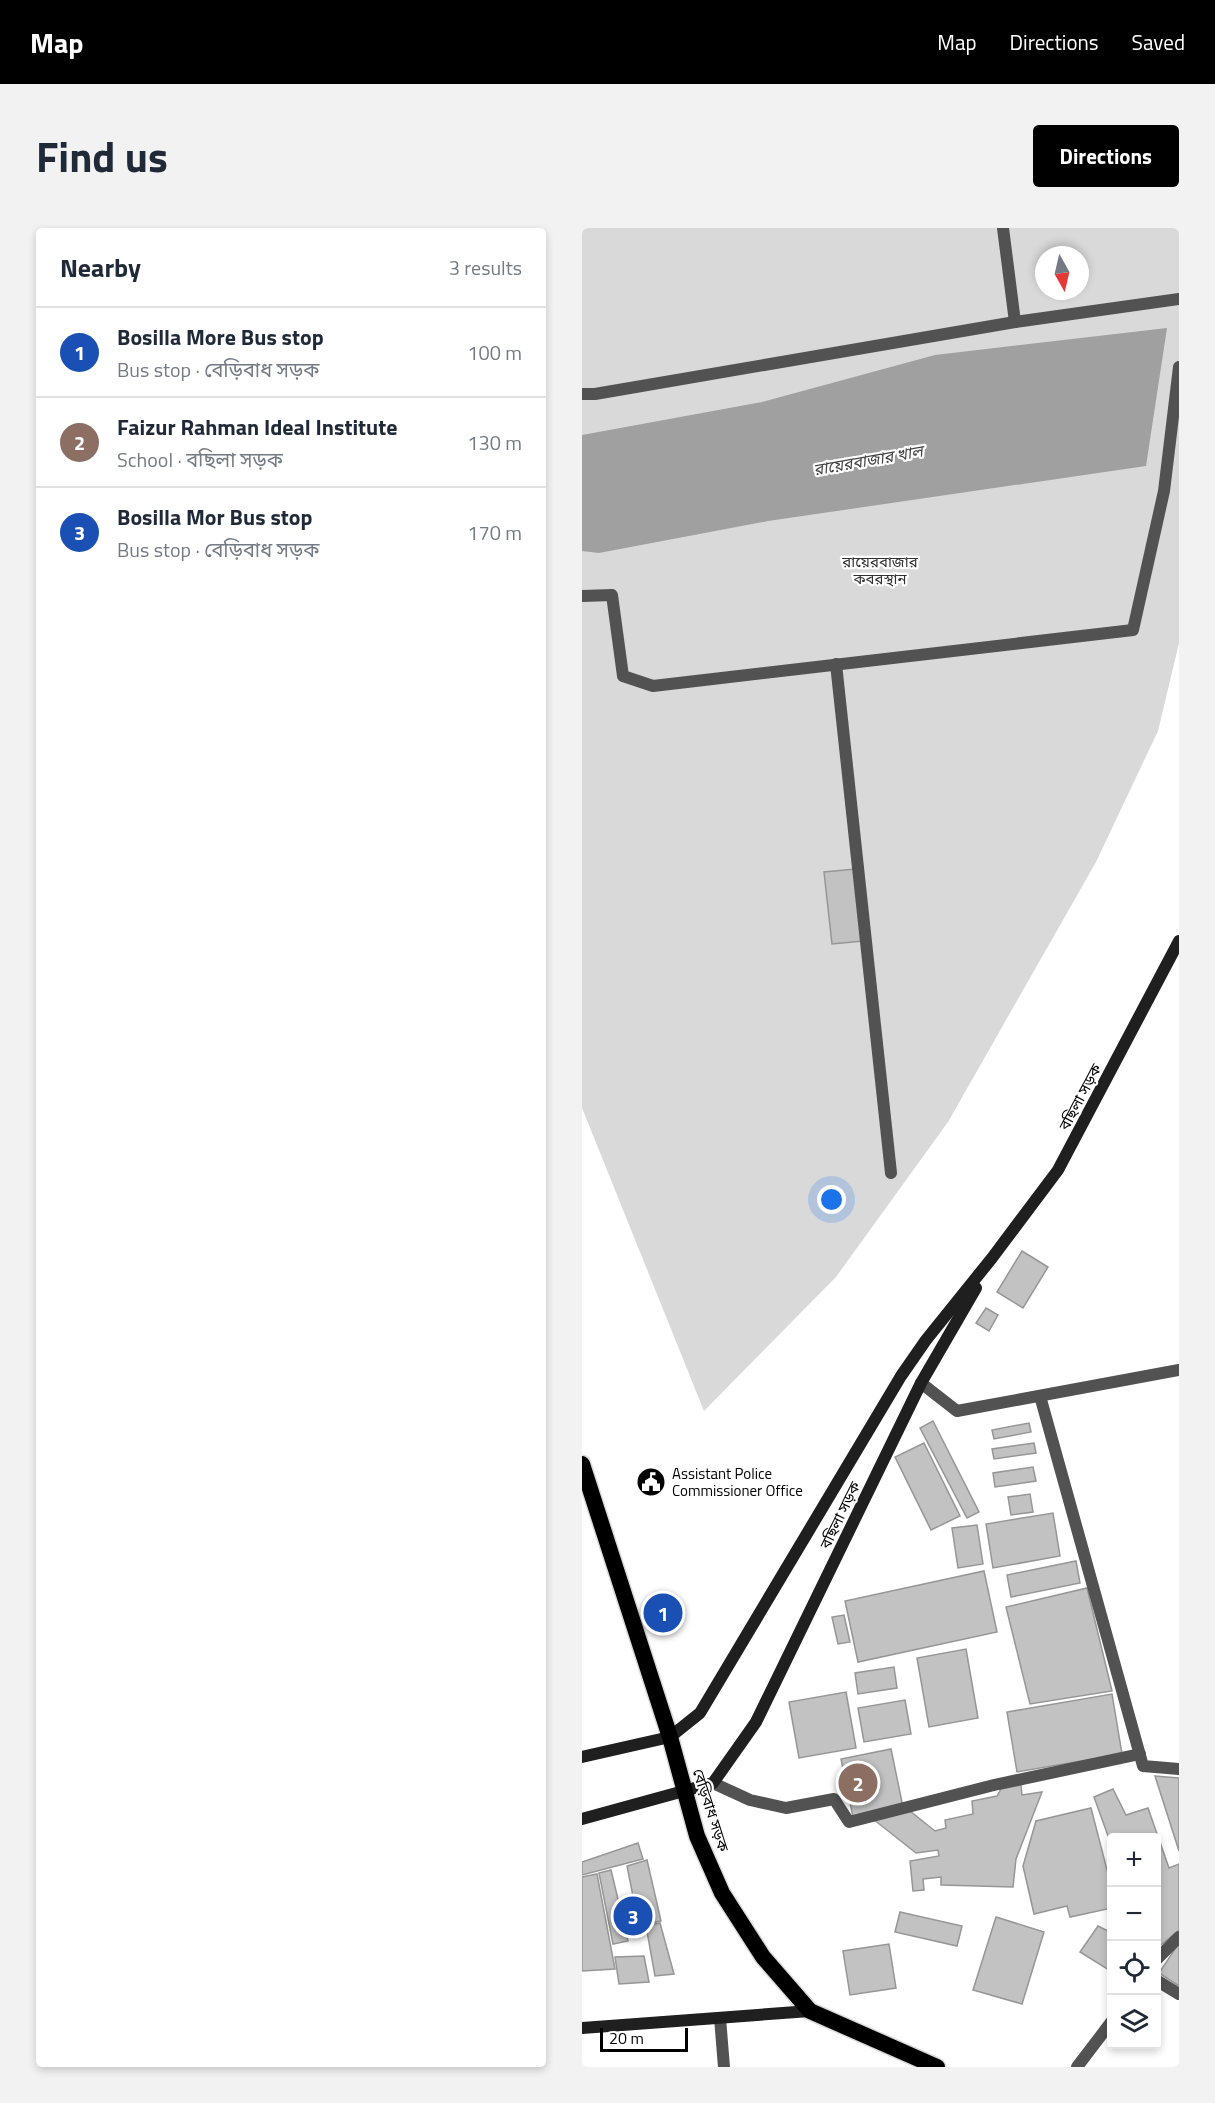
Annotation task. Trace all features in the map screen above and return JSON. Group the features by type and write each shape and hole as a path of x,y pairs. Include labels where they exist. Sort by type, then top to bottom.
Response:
{"highway":[{"name":"বেড়িবাধ সড়ক","path":"582,1465 670,1737 697,1836 722,1893 763,1958 810,2011 937,2067"}],"main road":[{"name":"বছিলা সড়ক","path":"670,1737 700,1713 901,1376 926,1340 992,1258 1058,1170 1179,941"},
{"name":"বছিলা সড়ক","path":"713,1783 756,1722 921,1383 992,1258"},
{"path":"582,1757 670,1737"},
{"path":"582,1819 713,1783"},
{"path":"582,2028 810,2011"}],"street":[{"path":"1003,228 1015,322"},
{"path":"582,394 607,393 1015,322 1179,299"},
{"path":"582,596 612,595 623,676 653,686 1133,630 1164,491 1179,368"},
{"path":"836,664 891,1173"},
{"path":"921,1383 957,1411 1179,1370"},
{"path":"1040,1396 1143,1766 1179,1769"},
{"path":"713,1783 750,1800 786,1808 834,1799 849,1822 994,1785 1140,1754"},
{"path":"1161,1955 1179,1937"},
{"path":"1161,1983 1179,1994"},
{"path":"720,2018 724,2067"},
{"path":"1077,2067 1107,2028"}],"green space":[{"name":"রায়েরবাজার কবরস্থান","path":"582,228 1179,228 1179,643 1158,731 1096,862 948,1122 836,1277 704,1411 582,1108"}],"water":[{"name":"রায়েরবাজার খাল","path":"1167,328 1146,466 768,521 599,553 582,551 582,435 762,402 935,355"}],"building":[{"path":"855,869 863,941 832,944 824,872"},
{"path":"1022,1251 1048,1267 1023,1308 997,1292"},
{"path":"986,1308 998,1315 989,1331 976,1323"},
{"path":"933,1421 979,1512 967,1518 920,1428"},
{"path":"1029,1423 1031,1432 994,1439 992,1430"},
{"path":"924,1443 960,1516 931,1530 895,1457"},
{"path":"1034,1443 1036,1453 994,1459 992,1449"},
{"path":"1033,1467 1036,1481 995,1487 993,1473"},
{"path":"1030,1494 1033,1512 1011,1515 1008,1497"},
{"path":"1053,1513 1060,1556 993,1568 986,1524"},
{"path":"977,1525 983,1564 958,1568 952,1528"},
{"path":"1076,1561 1080,1583 1011,1597 1007,1575"},
{"path":"984,1571 997,1632 858,1662 845,1601"},
{"path":"1087,1588 1112,1691 1030,1704 1006,1607"},
{"path":"844,1615 850,1642 838,1644 832,1617"},
{"path":"966,1649 978,1718 929,1727 917,1658"},
{"path":"894,1667 897,1688 858,1694 855,1673"},
{"path":"846,1692 856,1748 799,1758 789,1702"},
{"path":"1112,1694 1122,1754 1017,1772 1007,1712"},
{"path":"905,1700 911,1734 864,1742 858,1708"},
{"path":"891,1749 903,1807 853,1817 841,1759"},
{"path":"1155,1776 1179,1778 1179,1851"},
{"path":"1021,1785 1022,1795 1042,1792 1016,1859 1013,1887 941,1885 941,1877 923,1879 924,1890 913,1891 910,1861 939,1856 938,1850 916,1853 873,1819 910,1811 935,1831 946,1828 945,1820 973,1814 972,1801 997,1796 1001,1789"},
{"path":"1113,1789 1126,1815 1148,1808 1157,1833 1107,1833 1094,1797"},
{"path":"1091,1808 1107,1870 1107,1909 1070,1917 1067,1906 1034,1914 1023,1866 1036,1821"},
{"path":"638,1843 643,1859 582,1875 582,1862"},
{"path":"1161,1845 1169,1868 1179,1864 1179,1930 1161,1945"},
{"path":"647,1860 661,1921 639,1926 627,1866"},
{"path":"611,1870 628,1941 613,1944 599,1873"},
{"path":"597,1874 615,1969 582,1971 582,1877"},
{"path":"900,1912 962,1926 957,1946 895,1932"},
{"path":"996,1917 1044,1932 1022,2004 973,1990"},
{"path":"660,1923 674,1974 655,1976 646,1926"},
{"path":"1098,1926 1107,1930 1107,1969 1080,1952"},
{"path":"1179,1943 1179,1986 1161,1974 1161,1970"},
{"path":"889,1944 896,1988 850,1995 843,1951"},
{"path":"644,1956 649,1982 619,1984 615,1957"}],"place":[{"name":"Assistant Police Commissioner Office","path":"651,1482"},
{"name":"Bosilla More Bus stop","path":"663,1613"},
{"name":"Faizur Rahman Ideal Institute","path":"858,1783"},
{"name":"Bosilla Mor Bus stop","path":"633,1916"}]}
